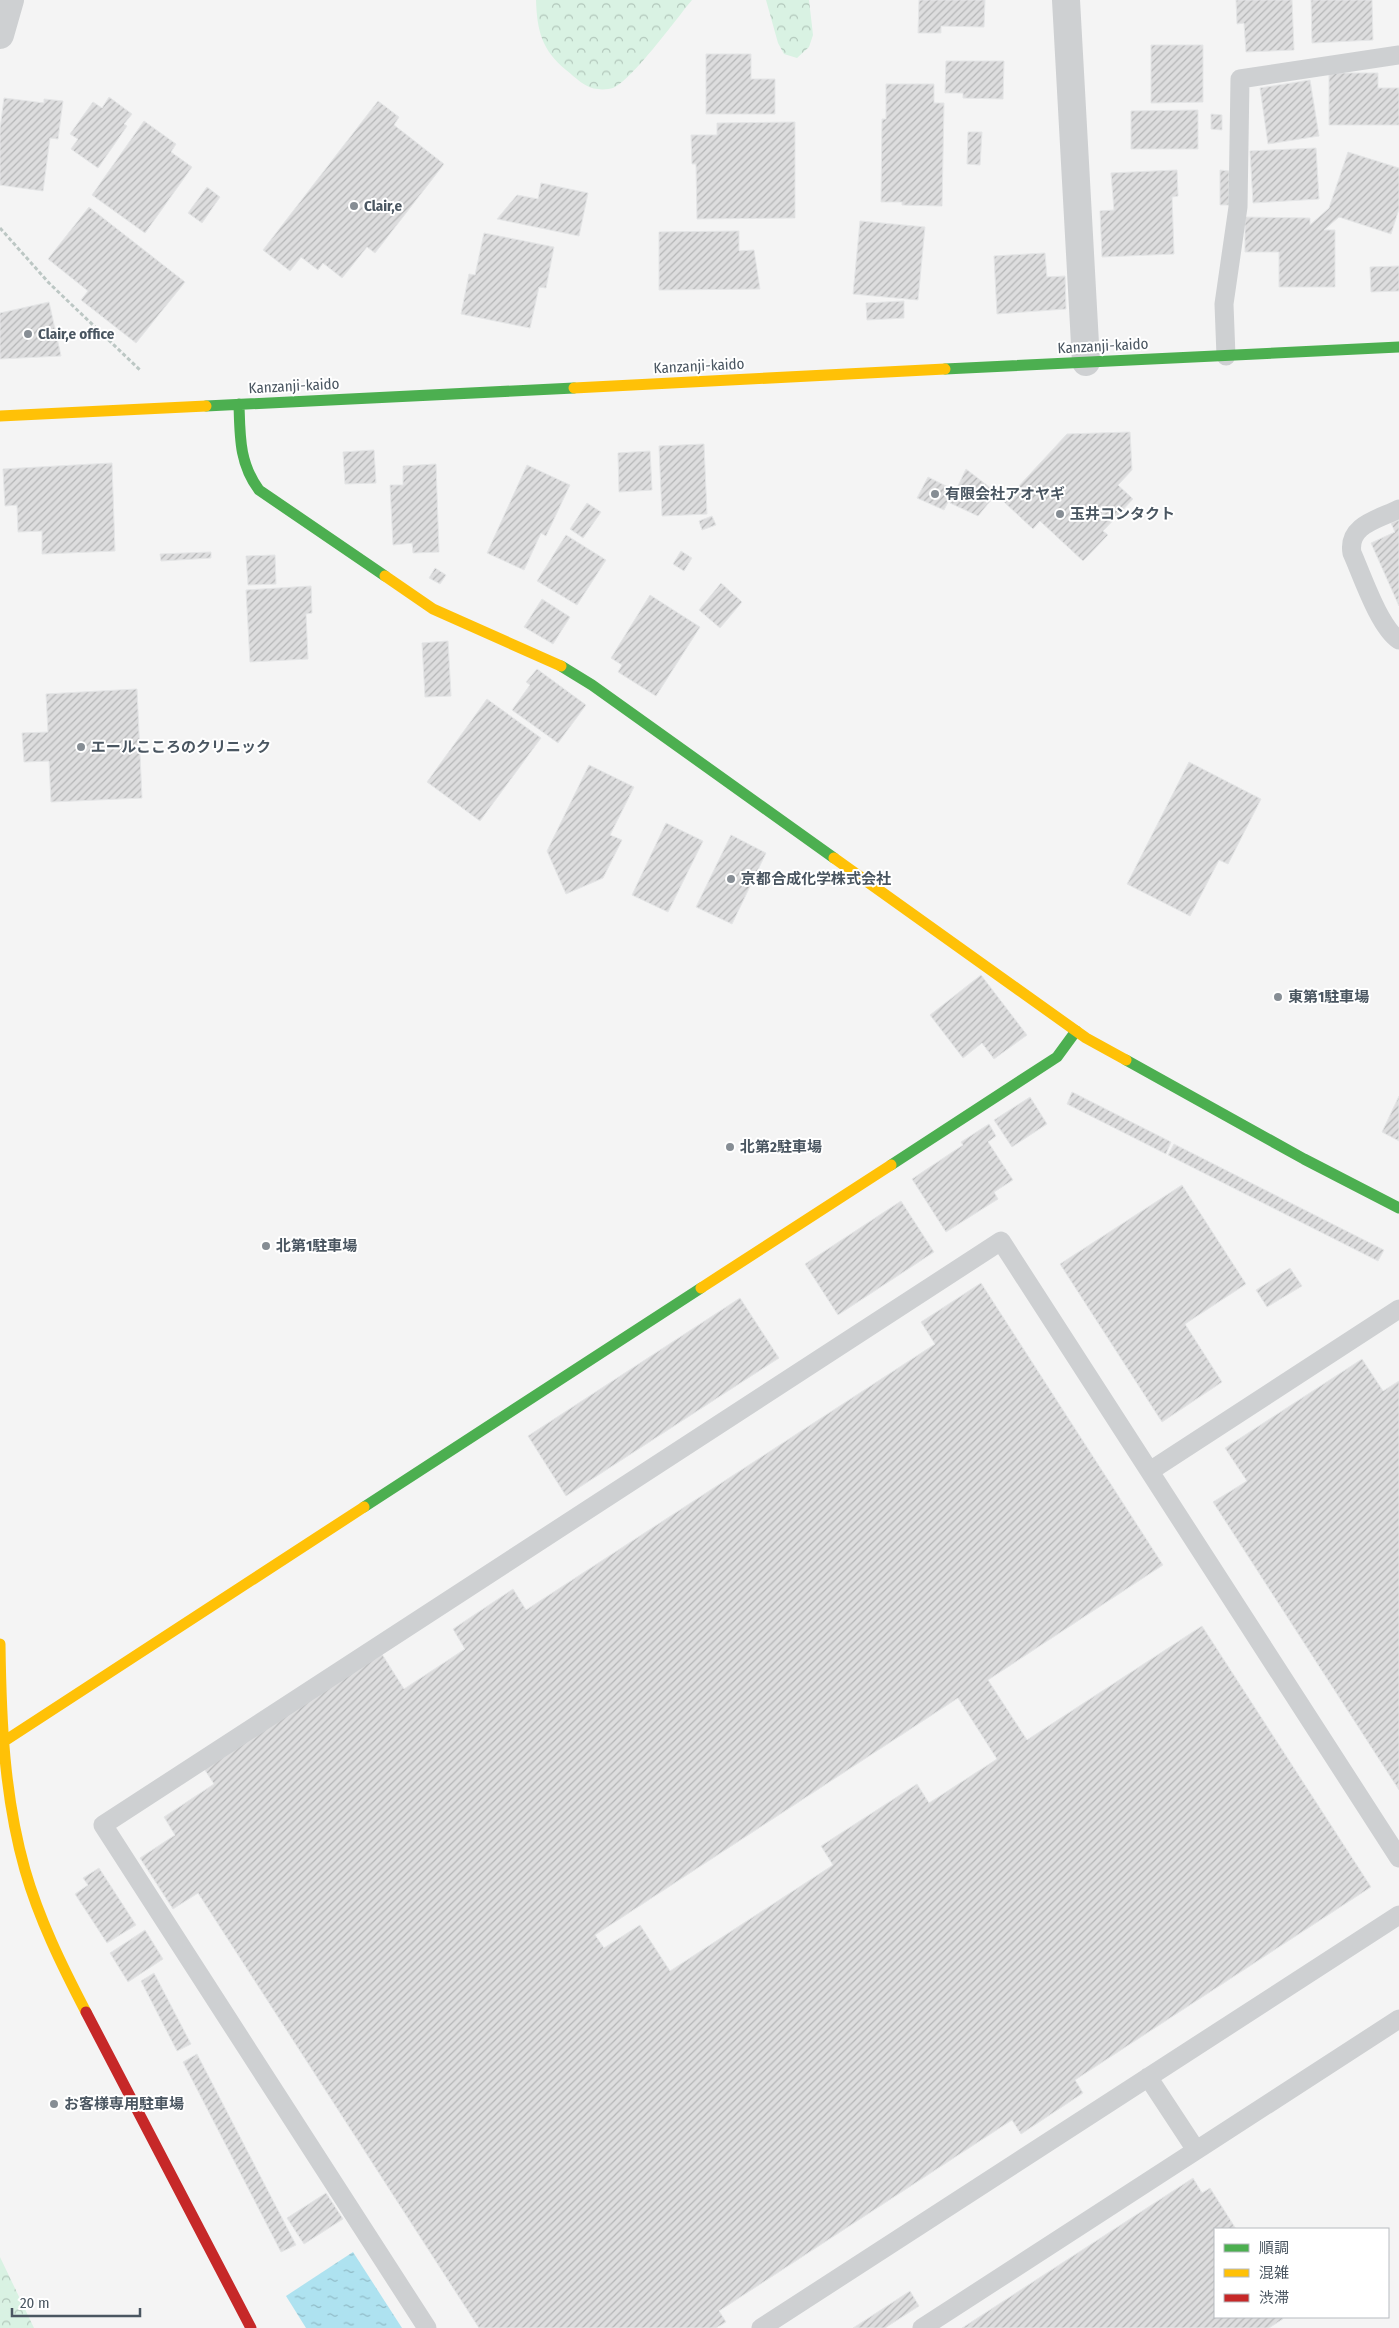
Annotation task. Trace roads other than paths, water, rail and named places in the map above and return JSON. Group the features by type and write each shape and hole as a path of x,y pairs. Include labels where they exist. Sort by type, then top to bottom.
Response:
{"street":[{"path":"0,35 10,0"},
{"path":"1066,0 1086,362"},
{"name":"Kanzanji-kaido","path":"0,416 1399,347"},
{"path":"239,404 241,460 247,477 258,490 433,609 566,668 592,685 1076,1031 1304,1159 1399,1208"},
{"path":"3,1742 1057,1057 1076,1031"},
{"path":"0,1644 3,1742 17,1840 35,1902 90,2021 251,2328"}],"lane":[{"path":"1226,356 1224,304 1238,207 1240,79 1399,55"},
{"path":"1399,509 1362,527 1354,534 1350,543 1352,553 1383,622 1393,636 1399,640"},
{"path":"428,2328 103,1825 1002,1241 1399,1858"},
{"path":"1150,1471 1399,1309"},
{"path":"761,2328 1399,1915"},
{"path":"922,2328 1399,2019"},
{"path":"1148,2077 1196,2150"}],"water":[{"path":"353,2252 402,2328 306,2328 286,2296"}],"place":[{"name":"Clair,e","path":"354,206"},
{"name":"Clair,e office","path":"28,334"},
{"name":"有限会社アオヤギ","path":"935,494"},
{"name":"玉井コンタクト","path":"1060,514"},
{"name":"エールこころのクリニック","path":"81,747"},
{"name":"京都合成化学株式会社","path":"731,879"},
{"name":"東第1駐車場","path":"1278,997"},
{"name":"北第2駐車場","path":"730,1147"},
{"name":"北第1駐車場","path":"266,1246"},
{"name":"お客様専用駐車場","path":"54,2104"}]}
